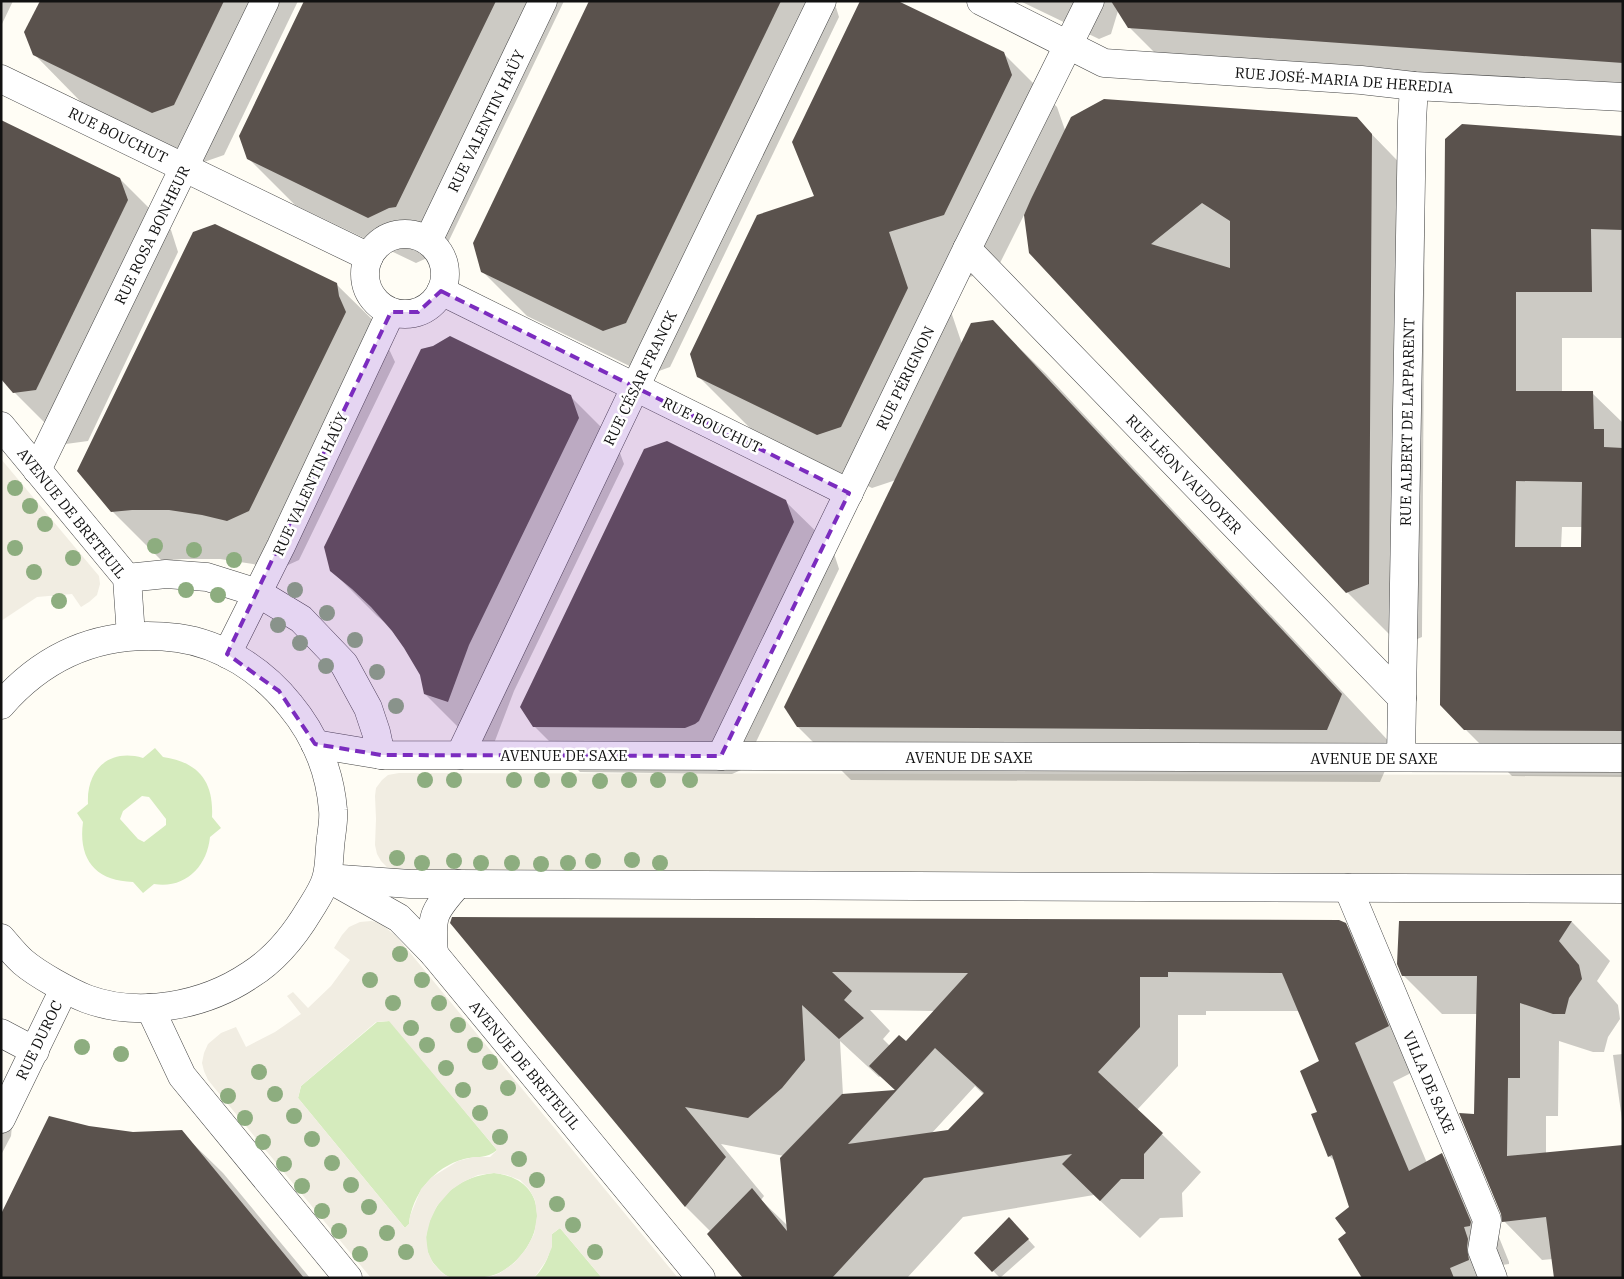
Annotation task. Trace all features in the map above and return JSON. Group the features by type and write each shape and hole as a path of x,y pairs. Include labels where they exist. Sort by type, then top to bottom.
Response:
{"street":[{"name":"RUE ROSA BONHEUR","path":"38,470 266,1"},
{"name":"RUE VALENTIN HAÜY","path":"428,241 543,1"},
{"name":"RUE CÉSAR FRANCK","path":"460,755 822,1"},
{"name":"RUE JOSÉ-MARIA DE HEREDIA","path":"980,1 1104,62 1414,86 1623,97"},
{"name":"RUE PÉRIGNON","path":"721,756 967,248 1090,1"},
{"name":"RUE BOUCHUT","path":"1,79 369,257"},
{"name":"RUE ALBERT DE LAPPARENT","path":"1401,758 1414,86"},
{"path":"402,234 416,235 428,241 439,254 444,266 445,278 441,291 430,305 418,312 407,314 391,312 376,302 368,290 365,270 369,257 379,244 391,236 402,234"},
{"name":"RUE LÉON VAUDOYER","path":"967,248 1402,698"},
{"name":"RUE BOUCHUT","path":"441,291 849,493"},
{"name":"RUE VALENTIN HAÜY","path":"227,654 282,546 391,312"},
{"name":"AVENUE DE BRETEUIL","path":"1,426 127,578 131,636"},
{"path":"127,578 166,574 207,577 258,593 301,619 344,664 368,708 381,755"},
{"path":"1,705 35,672 57,658 80,647 131,636 156,636 204,644 227,654 255,670 279,691 300,716 315,744 329,781 333,812 327,878 300,925 278,952 251,975 219,992 186,1003 150,1008 117,1006 88,999 64,988 24,962 1,938"},
{"name":"AVENUE DE SAXE","path":"315,744 381,755 1623,758"},
{"path":"327,878 410,884 1623,888"},
{"name":"AVENUE DE BRETEUIL","path":"327,878 399,918 434,954 701,1278"},
{"path":"434,954 432,925 435,913 440,903 458,884"},
{"name":"VILLA DE SAXE","path":"1348,888 1487,1220 1482,1250 1493,1278"},
{"name":"RUE DUROC","path":"1,1119 64,988"},
{"path":"150,1008 182,1076 348,1278"},
{"path":"1,1033 34,1050"}],"highlighted area":[{"path":"441,291 849,493 721,756 381,755 315,744 279,691 227,654 391,312 418,312"}],"green space":[{"path":"155,748 163,757 186,763 201,775 210,793 212,817 221,828 210,837 204,858 192,874 175,883 165,885 154,884 143,893 133,882 120,881 108,877 92,866 83,847 83,822 77,813 88,804 88,792 91,781 102,764 120,756 143,758","holes":["142,796 149,797 166,819 166,825 144,842 138,839 120,819 123,811"]},
{"path":"390,1021 497,1150 486,1156 464,1159 453,1163 434,1175 420,1192 411,1213 409,1224 405,1228 298,1098 301,1086 377,1022"},
{"path":"494,1173 514,1178 528,1188 535,1202 537,1217 534,1233 526,1249 514,1262 499,1273 477,1278 449,1277 436,1266 430,1257 427,1247 426,1236 432,1215 444,1196 452,1189 472,1178"},
{"path":"560,1228 602,1278 534,1278 548,1258 552,1234"}],"shaded area":[{"path":"1,459 99,576 100,584 97,595 81,607 72,594 37,597 1,621"},
{"path":"399,773 1623,775 1623,874 396,870 387,867 377,854 375,845 375,796 376,788 382,780 388,775"},
{"path":"371,921 380,923 397,937 678,1278 602,1278 560,1228 552,1234 552,1247 546,1261 534,1278 487,1278 500,1273 514,1263 526,1249 534,1234 537,1216 535,1200 529,1189 520,1180 494,1173 478,1175 451,1190 437,1206 430,1221 426,1237 428,1252 433,1263 442,1273 451,1278 371,1278 208,1080 202,1063 208,1044 221,1033 236,1027 246,1047 275,1032 301,1014 287,996 293,992 308,1008 331,986 350,960 334,948 349,927 360,922","holes":["389,1021 497,1150 490,1157 474,1157 458,1161 432,1177 421,1189 410,1216 409,1224 405,1228 298,1098 301,1086 376,1022"]}],"building":[{"path":"40,1 224,1 174,105 152,113 33,55 24,32"},
{"path":"304,1 496,1 396,207 389,208 368,218 247,159 239,136"},
{"path":"589,1 781,1 626,323 603,331 481,272 473,243"},
{"path":"860,1 898,1 1004,52 1012,75 944,215 889,232 908,288 841,427 817,435 697,377 690,354 757,215 814,196 792,142"},
{"path":"1111,1 1623,2 1623,63 1128,28"},
{"path":"1104,99 1357,117 1372,134 1369,584 1346,593 1029,253 1024,215 1071,117","holes":["1202,203 1230,221 1230,268 1151,244"]},
{"path":"1,120 120,178 128,200 36,390 13,393 1,379"},
{"path":"1462,124 1623,136 1623,230 1591,229 1592,292 1516,292 1516,391 1593,391 1594,429 1604,429 1604,447 1623,448 1623,731 1464,730 1440,705 1445,139","holes":["1516,481 1582,482 1581,547 1515,547"]},
{"path":"215,224 337,283 339,296 346,312 249,511 227,521 169,510 111,512 77,471 193,232"},
{"path":"993,320 1342,694 1327,730 797,727 784,707 971,323"},
{"path":"450,336 571,395 579,418 469,645 448,702 424,694 420,675 404,648 371,607 330,571 324,547 421,349 433,346"},
{"path":"667,441 786,500 794,522 699,721 685,728 533,727 520,707 644,449"},
{"path":"452,917 1339,920 1346,923 1389,1026 1355,1043 1409,1171 1442,1153 1471,1222 1470,1226 1464,1227 1468,1239 1469,1260 1450,1268 1454,1278 1362,1278 1338,1239 1346,1233 1335,1218 1349,1207 1332,1155 1328,1157 1311,1114 1317,1112 1300,1071 1319,1061 1282,973 1168,972 1168,977 1140,977 1140,1027 1098,1072 1163,1133 1144,1154 1144,1179 1121,1179 1100,1201 1062,1164 1072,1154 924,1178 832,1278 743,1278 707,1234 752,1188 787,1231 780,1158 842,1094 895,1090 869,1066 899,1035 906,1041 968,973 832,972 852,991 844,1000 864,1018 839,1039 802,1005 805,1060 782,1088 748,1118 685,1107 726,1157 685,1207 450,923","holes":["935,1048 984,1093 948,1130 848,1144"]},
{"path":"1399,921 1572,921 1559,941 1579,965 1582,979 1569,998 1565,1014 1553,1014 1520,1003 1520,1078 1508,1078 1507,1156 1623,1145 1623,1278 1554,1278 1546,1217 1502,1222 1501,1214 1459,1113 1474,1114 1477,976 1402,976 1397,964"},
{"path":"49,1116 89,1126 133,1132 182,1130 304,1278 1,1278 1,1214"},
{"path":"1009,1217 1029,1239 992,1272 974,1253"}]}
